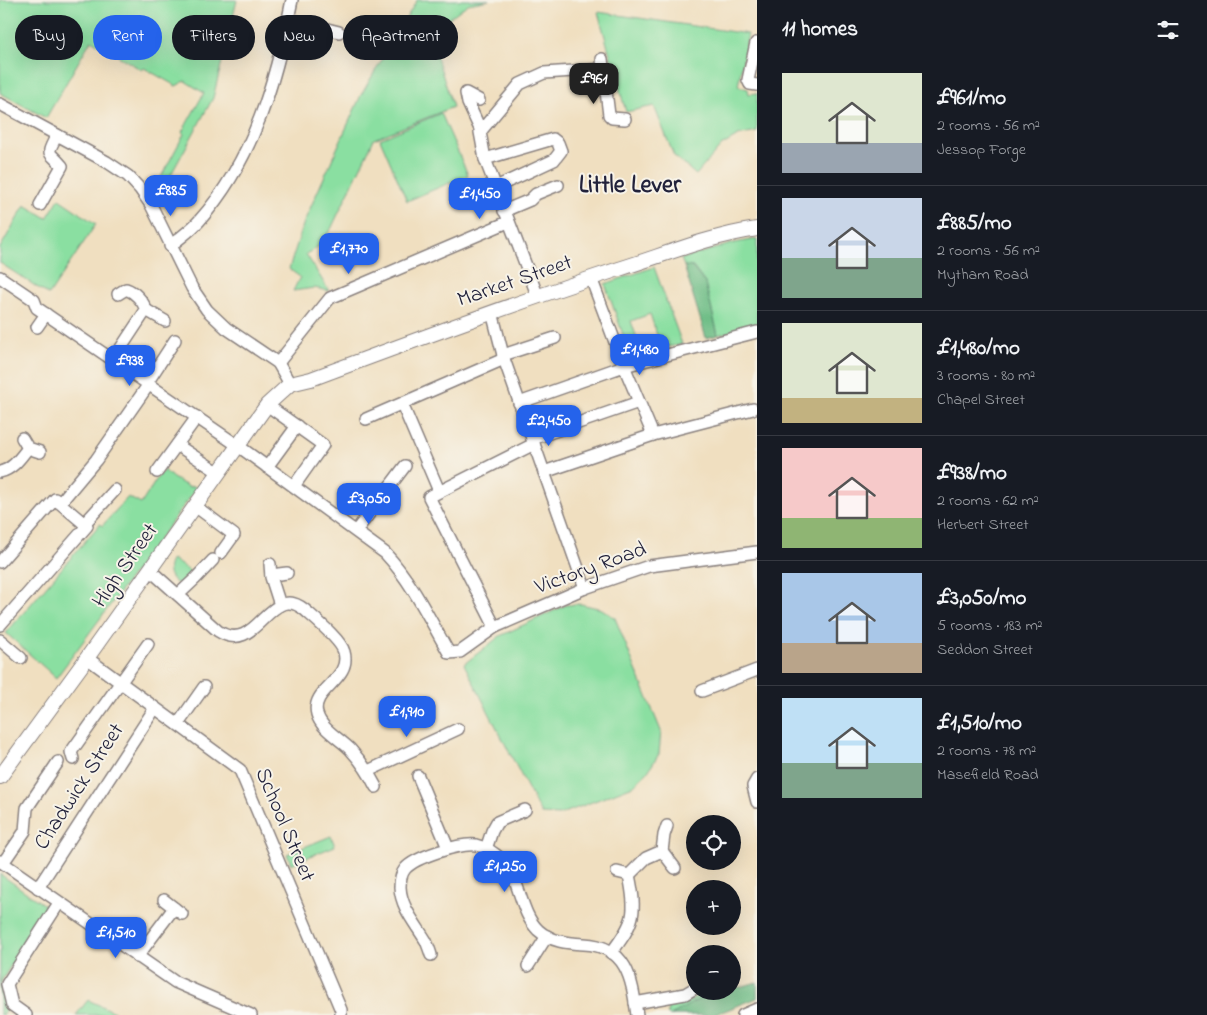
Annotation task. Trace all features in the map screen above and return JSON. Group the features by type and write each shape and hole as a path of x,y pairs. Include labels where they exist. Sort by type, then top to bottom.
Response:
{"main road":[{"name":"Market Street","path":"290,384 311,379 492,312 591,278 732,232 757,228"},
{"name":"High Street","path":"0,777 150,570 266,404 290,384"}],"street":[{"path":"289,15 292,0"},
{"path":"333,31 339,32"},
{"path":"756,43 748,80 750,84 757,86"},
{"path":"170,246 198,222 221,194 242,159 260,119 278,60"},
{"path":"481,130 520,84 544,72 603,64 609,115 612,118 625,119"},
{"path":"479,100 466,93 468,102 481,130 485,159 538,297"},
{"path":"0,104 128,176 151,205 170,246 206,310 226,328 278,363 290,384"},
{"path":"40,205 62,166 50,153 50,148 57,135"},
{"path":"485,159 553,139 558,142 561,150 554,160 496,187"},
{"path":"278,363 330,298 461,242 506,216 536,194 558,185"},
{"path":"0,277 34,300 42,311 237,445 356,531 401,480 405,466"},
{"path":"591,278 652,435"},
{"path":"118,294 126,289 130,291 146,310 165,321"},
{"path":"113,360 146,310"},
{"path":"37,327 42,311"},
{"path":"492,312 503,357 585,588"},
{"path":"519,403 624,366 757,332"},
{"path":"366,419 503,357 555,338"},
{"path":"60,503 96,460 148,384 175,340"},
{"path":"434,494 533,441 639,402"},
{"path":"266,404 323,446 294,486"},
{"path":"402,404 434,494 495,627"},
{"path":"544,472 652,435 753,409"},
{"path":"157,472 197,417"},
{"path":"267,467 297,426"},
{"path":"22,438 28,448 40,452"},
{"path":"176,445 218,472"},
{"path":"0,472 15,465 28,448"},
{"path":"0,625 115,490"},
{"path":"0,562 54,499 85,525"},
{"path":"178,595 217,557 234,535 195,506"},
{"name":"Victory Road","path":"356,531 385,553 399,569 449,653 460,652 495,627 585,588 649,566 757,552"},
{"path":"150,570 218,631 230,637 242,636 248,633 271,610 280,605 290,604 301,607 338,642 344,651 345,662 342,671 322,693 316,704 317,714 322,724 351,750 368,771 376,787"},
{"path":"280,605 270,570 287,572"},
{"path":"0,640 21,658"},
{"path":"72,759 71,752 148,644"},
{"name":"School Street","path":"87,658 240,770 341,1015"},
{"path":"702,691 757,670"},
{"path":"178,724 204,687"},
{"name":"Chadwick Street","path":"38,888 155,708"},
{"path":"368,771 458,730"},
{"path":"58,762 27,808 25,831 2,862 137,958 175,982 251,1015"},
{"path":"418,776 448,848"},
{"path":"757,779 753,786 757,802"},
{"path":"486,849 497,822 525,810"},
{"path":"667,826 662,851 675,868"},
{"path":"431,955 431,939 408,915 400,888 401,877 405,869 413,863 448,848 467,845 478,846 502,860 507,866 529,918 539,930 547,936 562,942 596,946 611,953 622,962 629,973 636,1009 686,993"},
{"path":"629,875 646,858 662,851"},
{"path":"617,872 629,875"},
{"path":"611,953 628,929 634,913 629,875"},
{"path":"137,958 178,911 164,900"},
{"path":"26,1015 12,1005 7,984 59,903"},
{"path":"528,966 547,936"},
{"path":"743,1015 757,1009"}],"green space":[{"path":"0,0 237,0 233,15 172,15 172,60 222,60 213,98 157,200 153,192 184,134 182,132 204,93 185,81 176,86 144,68 142,70 125,60 162,60 162,15 93,15 93,41 91,40 83,54 83,15 15,15 15,60 79,60 46,118 0,93"},
{"path":"417,0 489,0 468,4 453,15 408,15"},
{"path":"598,12 748,34 738,86 748,89 749,94 757,93 757,132 738,136 721,146 696,175 674,156 654,106 626,112"},
{"path":"382,60 438,60 453,107 374,139 331,229 319,246 306,254 329,291 314,288 293,291 300,277 289,269 304,222 361,95"},
{"path":"441,113 468,175 407,201 380,139"},
{"path":"59,199 96,224 49,295 0,263 0,248 25,205 47,218"},
{"path":"757,239 757,324 718,335 705,283 693,267 684,266 681,259 734,243"},
{"path":"684,266 692,267 705,283 718,335 706,338"},
{"path":"654,267 682,344 659,349 656,342 659,341 650,314 631,321 640,347 638,348 640,356 631,357 605,284"},
{"path":"164,470 173,478 189,487 197,488 56,678 6,633 100,524 102,526 128,497 141,504"},
{"path":"172,559 191,572 181,583 176,583 171,578 169,566"},
{"path":"581,604 602,609 615,618 661,731 659,754 647,773 633,786 559,815 541,814 464,664 500,636 566,605"},
{"path":"331,836 335,846 291,864 287,854"},
{"path":"0,874 47,907 2,980 1,987 7,1008 3,1015 0,1015"},
{"path":"757,982 757,998 714,1015 671,1015 699,1000 741,1000 741,987"},
{"path":"88,1000 121,1015 76,1015"},
{"path":"699,1000 668,1015 667,1007"}],"district":[{"name":"Little Lever","path":"630,186"}]}
